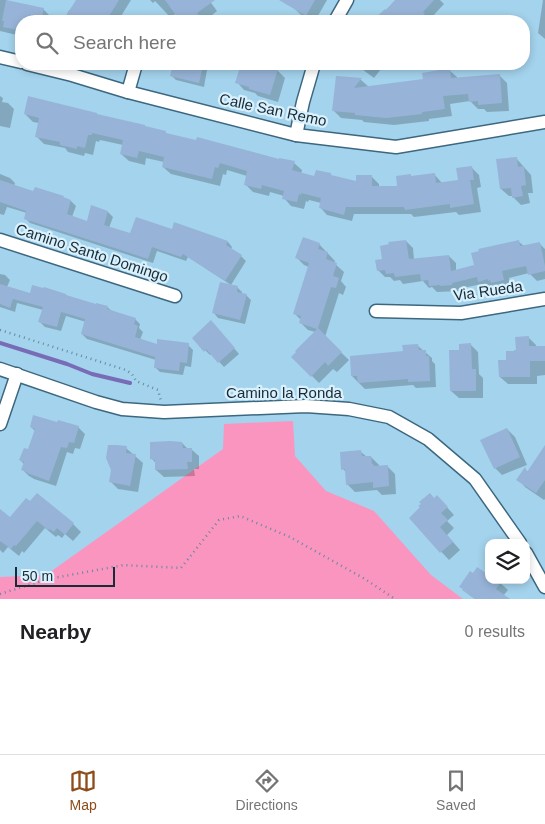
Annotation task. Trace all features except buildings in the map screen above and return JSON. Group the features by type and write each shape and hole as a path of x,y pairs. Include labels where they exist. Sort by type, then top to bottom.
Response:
{"street":[{"path":"338,15 347,0"},
{"path":"0,57 15,61"},
{"name":"Calle San Remo","path":"52,70 128,92 296,135 396,148 545,122"},
{"path":"128,92 134,70"},
{"path":"296,135 312,70"},
{"name":"Camino Santo Domingo","path":"0,240 175,296"},
{"name":"Via Rueda","path":"376,311 461,313 545,299"},
{"name":"Camino la Ronda","path":"0,369 122,409 164,412 306,406 349,409 388,417 428,439 475,479 517,539"},
{"path":"0,424 17,374"},
{"path":"530,560 545,587"}],"path":[{"path":"0,330 126,370 132,374 136,381 158,390 164,412"},
{"path":"0,594 48,579 124,565 181,568 219,520 240,516 290,537 366,579 395,599"}],"shaded area":[{"path":"293,421 295,456 326,491 374,511 431,575 463,599 0,599 0,577 46,575 223,449 224,424"}],"waterway":[{"path":"0,343 92,374 130,383"}]}
